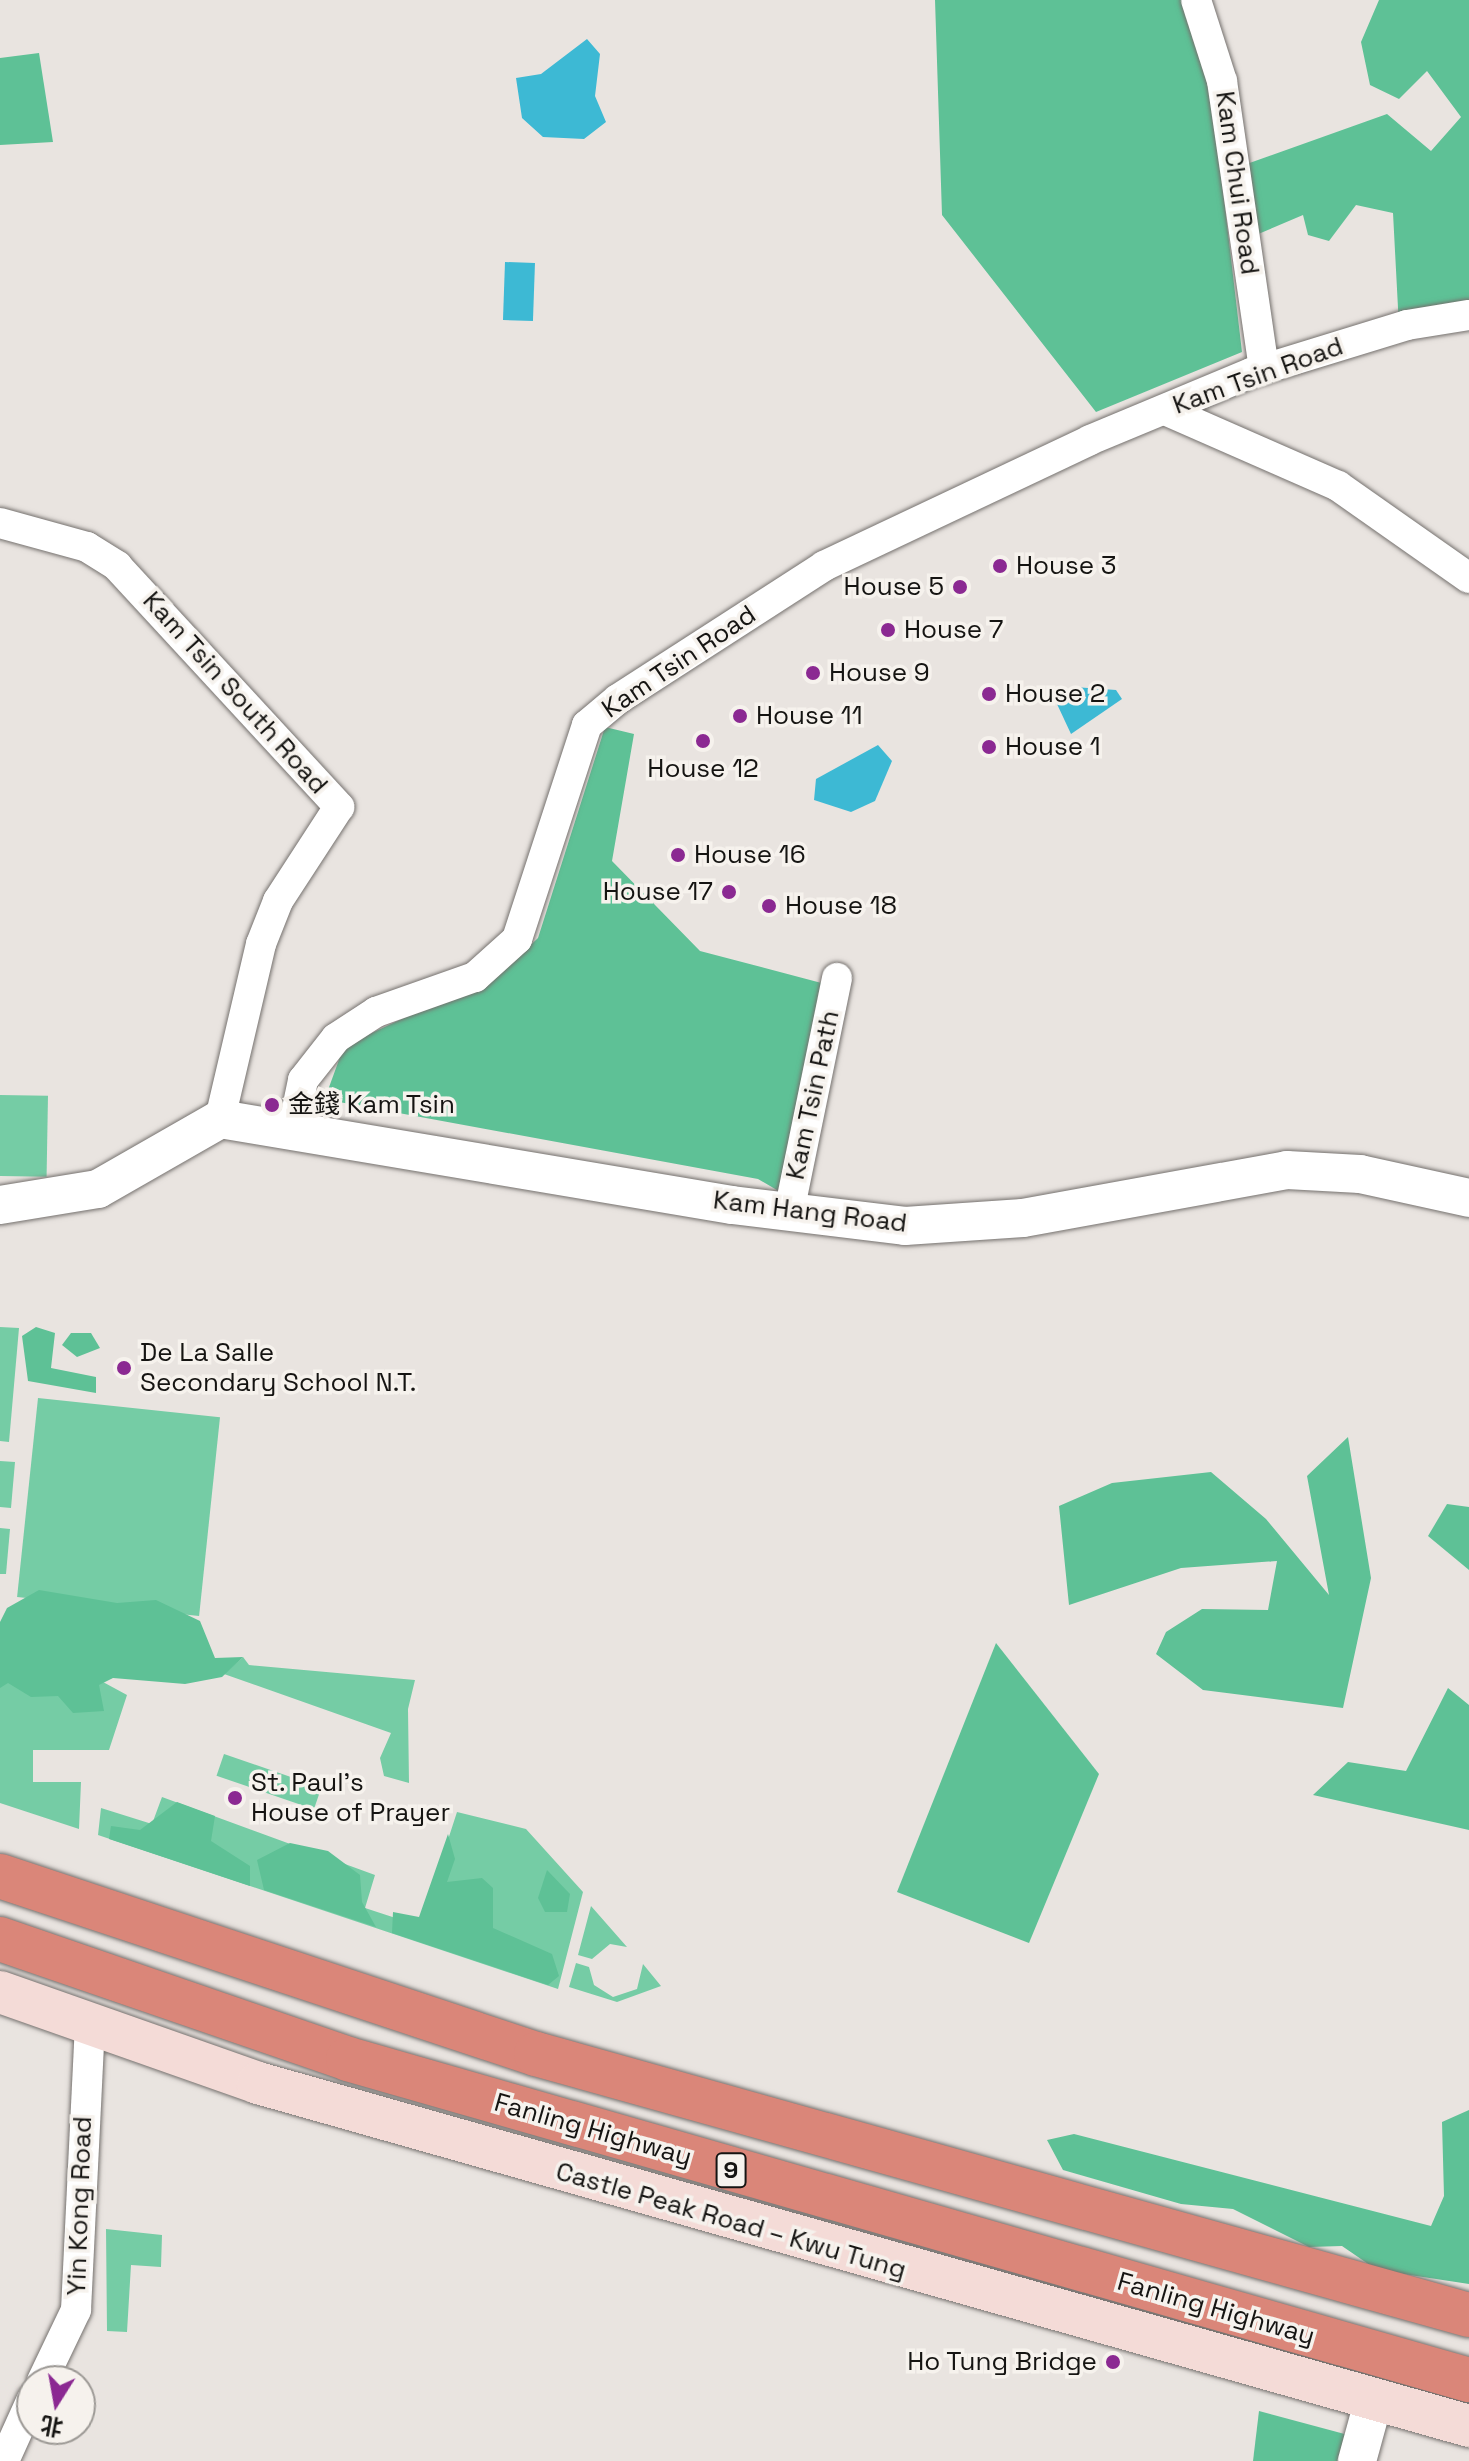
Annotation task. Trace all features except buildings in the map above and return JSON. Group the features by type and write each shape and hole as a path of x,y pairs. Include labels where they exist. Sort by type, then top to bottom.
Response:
{"highway":[{"name":"9","path":"0,1876 536,2054 1469,2315"},
{"name":"Fanling Highway","path":"0,1939 348,2059 1469,2380"}],"main road":[{"name":"Castle Peak Road – Kwu Tung","path":"0,1992 258,2083 683,2207 1469,2426"}],"street":[{"name":"Kam Chui Road","path":"1196,0 1222,81 1264,369"},
{"name":"Kam Tsin Road","path":"293,1128 303,1080 336,1038 376,1012 475,977 517,939 587,725 618,699 824,566 1165,410 1264,369 1407,325 1469,315"},
{"path":"1165,410 1338,486 1469,578"},
{"name":"Kam Tsin South Road","path":"0,523 87,547 117,566 339,807 278,901 261,944 220,1119"},
{"name":"Kam Tsin Path","path":"789,1212 837,978"},
{"path":"0,1205 98,1189 220,1119 293,1128"},
{"name":"Kam Hang Road","path":"293,1128 789,1212 905,1226 1023,1218 1287,1170 1360,1174 1469,1198"},
{"name":"Yin Kong Road","path":"50,2365 76,2310 90,2024"},
{"path":"1357,2461 1374,2399"},
{"path":"4,2461 16,2434"}],"green space":[{"path":"935,0 1188,0 1193,40 1209,71 1242,352 1096,412 942,215"},
{"path":"1379,0 1469,0 1469,315 1399,327 1393,213 1356,205 1329,241 1308,235 1303,215 1237,243 1227,171 1387,114 1431,151 1461,117 1427,71 1399,99 1370,85 1361,42"},
{"path":"39,53 53,142 0,145 0,58"},
{"path":"605,727 634,734 612,861 700,951 829,985 782,1193 758,1179 339,1102 328,1090 344,1046 502,972 538,938"},
{"path":"0,1095 48,1096 47,1177 0,1176"},
{"path":"0,1327 19,1328 9,1442 0,1441"},
{"path":"36,1327 55,1333 51,1368 96,1377 96,1393 28,1381 22,1336"},
{"path":"71,1333 91,1333 100,1348 77,1357 62,1345"},
{"path":"38,1398 220,1417 199,1616 17,1597"},
{"path":"1348,1437 1371,1578 1343,1708 1203,1690 1156,1654 1166,1632 1202,1609 1268,1610 1277,1561 1181,1568 1069,1605 1059,1506 1112,1483 1211,1472 1266,1519 1329,1595 1307,1476"},
{"path":"0,1461 15,1462 11,1508 0,1507"},
{"path":"1447,1504 1469,1507 1469,1570 1428,1536"},
{"path":"0,1528 10,1529 6,1574 0,1574"},
{"path":"39,1590 117,1603 156,1600 200,1621 215,1658 243,1657 222,1677 185,1684 113,1678 99,1685 104,1711 73,1713 58,1696 31,1697 8,1683 0,1688 0,1622 7,1608"},
{"path":"996,1643 1099,1774 1029,1943 897,1892"},
{"path":"243,1657 249,1665 415,1680 408,1709 409,1783 384,1776 380,1758 391,1733 224,1674"},
{"path":"0,1673 103,1682 127,1695 109,1750 33,1750 33,1782 81,1782 79,1829 0,1803"},
{"path":"1448,1688 1469,1705 1469,1830 1313,1795 1348,1762 1406,1771"},
{"path":"224,1754 321,1788 314,1809 217,1776"},
{"path":"162,1797 375,1875 365,1908 420,1926 457,1812 526,1829 583,1892 558,1989 98,1835 101,1808 152,1824"},
{"path":"177,1802 215,1816 211,1841 250,1866 250,1886 109,1839 111,1826 140,1830"},
{"path":"448,1834 455,1859 447,1882 482,1878 493,1888 493,1928 552,1954 559,1976 548,1985 392,1933 393,1912 419,1917"},
{"path":"290,1843 328,1851 360,1875 362,1902 376,1927 264,1890 257,1860"},
{"path":"547,1870 570,1894 567,1912 545,1912 538,1898"},
{"path":"591,1906 627,1947 610,1944 592,1959 578,1955"},
{"path":"576,1963 589,1967 594,1985 613,1997 637,1989 643,1964 661,1986 617,2002 569,1987"},
{"path":"1469,2110 1469,2284 1377,2270 1342,2246 1309,2247 1233,2209 1181,2204 1063,2170 1047,2140 1074,2134 1431,2226 1444,2196 1442,2122"},
{"path":"106,2229 162,2235 161,2267 131,2265 127,2332 107,2331"},
{"path":"1259,2411 1352,2436 1344,2461 1253,2461"}],"water":[{"path":"587,39 600,54 595,96 606,122 584,139 543,137 522,118 516,78 541,74"},
{"path":"505,262 535,263 533,321 503,320"},
{"path":"1074,687 1116,690 1122,699 1071,734 1057,704"},
{"path":"878,745 892,761 875,801 851,812 814,800 816,779"}],"place":[{"name":"House 3","path":"1000,566"},
{"name":"House 5","path":"960,587"},
{"name":"House 7","path":"888,630"},
{"name":"House 9","path":"813,673"},
{"name":"House 2","path":"989,694"},
{"name":"House 11","path":"740,716"},
{"name":"House 12","path":"703,741"},
{"name":"House 1","path":"989,747"},
{"name":"House 16","path":"678,855"},
{"name":"House 17","path":"729,892"},
{"name":"House 18","path":"769,906"},
{"name":"金錢 Kam Tsin","path":"272,1105"},
{"name":"De La Salle Secondary School N.T.","path":"124,1368"},
{"name":"St. Paul's House of Prayer","path":"235,1798"},
{"name":"Ho Tung Bridge","path":"1113,2362"}]}
